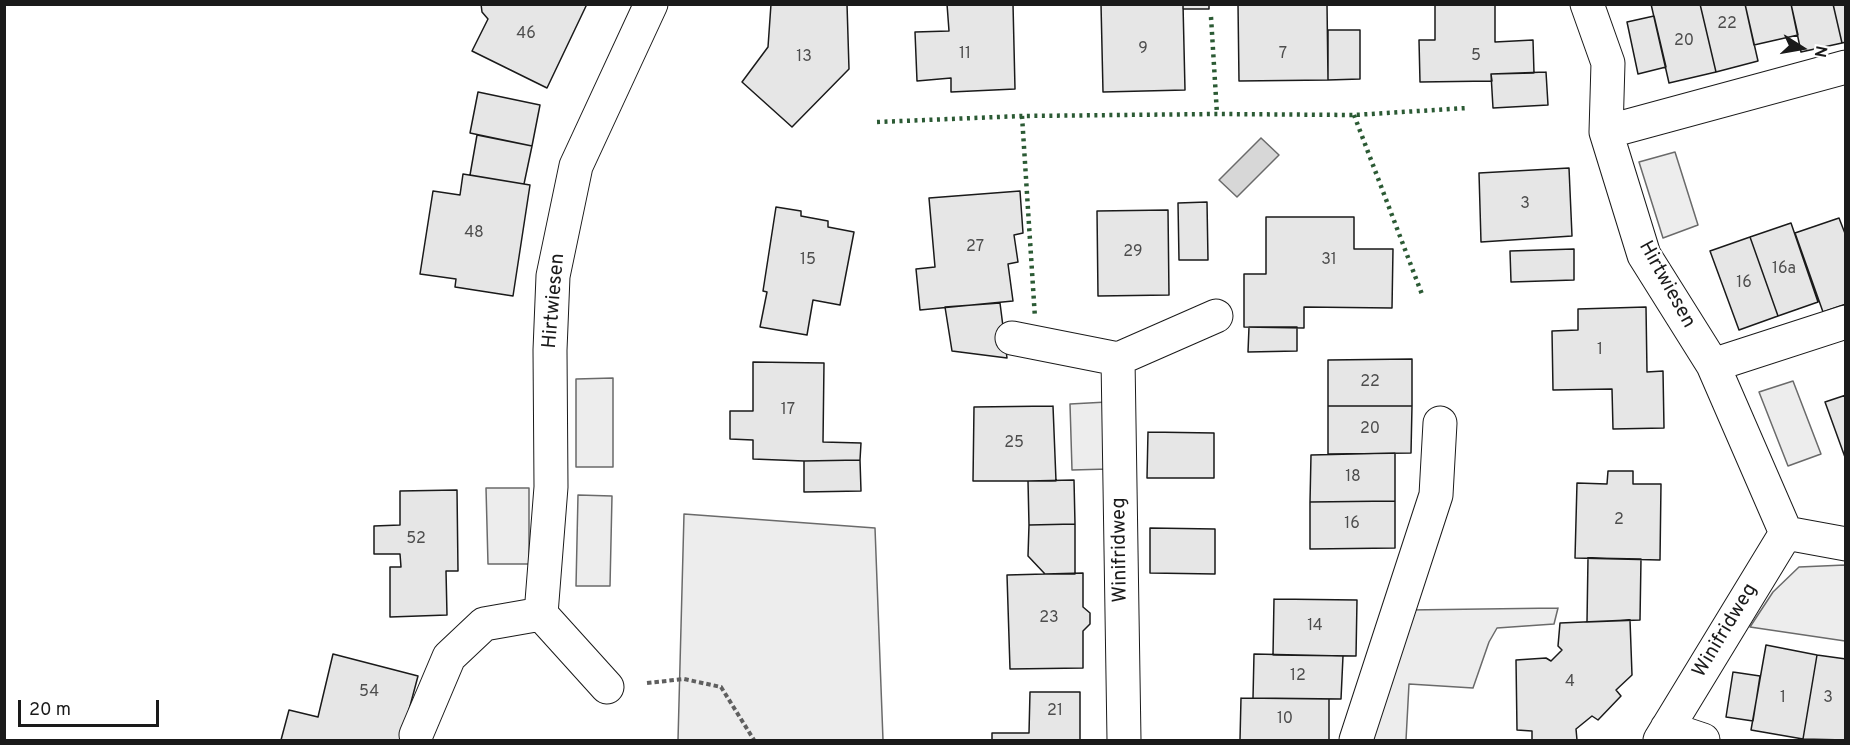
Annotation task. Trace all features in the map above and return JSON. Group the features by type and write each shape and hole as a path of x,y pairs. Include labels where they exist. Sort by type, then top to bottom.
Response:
{"street":[{"name":"Hirtwiesen","path":"541,614 550,486 550,350 553,276 576,166 651,4"},
{"name":"Hirtwiesen","path":"1587,4 1608,63 1606,132 1644,255 1713,365 1786,533"},
{"path":"1606,132 1845,67"},
{"path":"1012,339 1118,359 1216,316"},
{"path":"1713,365 1845,322"},
{"name":"Winifridweg","path":"1118,359 1124,741"},
{"path":"1356,741 1436,495 1440,423"},
{"path":"1786,533 1845,544"},
{"name":"Winifridweg","path":"1703,741 1663,734 1786,533"},
{"path":"416,735 449,657 484,624 541,614 607,687"}],"path":[{"path":"607,687 684,679 721,687 754,741"}],"shaded area":[{"path":"1261,138 1279,155 1237,197 1219,180"},
{"path":"1675,152 1698,225 1663,238 1639,162"},
{"path":"613,378 613,467 576,467 576,379"},
{"path":"1793,381 1821,454 1788,466 1759,392"},
{"path":"1107,402 1109,469 1072,470 1070,404"},
{"path":"486,488 529,488 529,564 488,564"},
{"path":"578,495 612,496 610,586 576,586"},
{"path":"684,514 875,528 883,740 678,740"},
{"path":"1845,565 1845,641 1750,627 1773,592 1799,567"},
{"path":"1558,608 1554,624 1497,628 1489,642 1473,688 1409,684 1406,740 1363,740 1408,610"}],"building":[{"path":"481,4 587,4 547,88 472,51 488,19 482,12"},
{"path":"771,4 847,4 849,69 792,127 742,82 768,47"},
{"path":"947,4 1013,4 1015,89 951,92 951,78 917,81 915,32 949,31"},
{"path":"1101,4 1183,4 1185,90 1103,92"},
{"path":"1183,4 1209,4 1209,9 1183,9"},
{"path":"1238,4 1327,4 1328,80 1239,81"},
{"path":"1435,4 1495,4 1495,42 1533,40 1534,73 1491,74 1492,81 1420,82 1419,40 1435,40"},
{"path":"1651,4 1700,4 1716,72 1669,83"},
{"path":"1700,4 1745,4 1758,61 1716,72"},
{"path":"1745,4 1791,4 1798,35 1754,45"},
{"path":"1791,4 1833,4 1842,43 1801,52"},
{"path":"1833,4 1846,4 1846,42 1842,43"},
{"path":"1654,16 1666,67 1638,74 1627,22"},
{"path":"1328,30 1360,30 1360,79 1328,80"},
{"path":"1546,72 1548,105 1493,108 1491,74"},
{"path":"478,92 540,105 532,146 470,133"},
{"path":"477,135 532,146 524,184 470,175"},
{"path":"1569,168 1572,236 1481,242 1479,173"},
{"path":"463,174 530,185 513,296 455,287 456,279 420,274 433,191 460,195"},
{"path":"1020,191 1023,233 1014,235 1018,262 1008,264 1013,301 920,310 916,269 935,267 929,198"},
{"path":"1207,202 1208,260 1179,260 1178,203"},
{"path":"776,207 801,211 801,216 828,221 828,227 854,232 840,305 813,300 807,335 760,327 767,292 763,291"},
{"path":"1168,210 1169,295 1098,296 1097,211"},
{"path":"1266,217 1354,217 1354,249 1393,249 1392,308 1304,307 1304,328 1244,327 1244,274 1266,274"},
{"path":"1839,218 1846,236 1846,304 1823,312 1795,233"},
{"path":"1791,223 1818,302 1778,316 1750,237"},
{"path":"1750,237 1778,316 1739,330 1710,251"},
{"path":"1574,249 1574,280 1511,282 1510,251"},
{"path":"1000,303 1007,358 952,351 945,307"},
{"path":"1646,307 1647,372 1663,371 1664,428 1613,429 1612,389 1553,390 1552,331 1578,330 1578,309"},
{"path":"1249,327 1297,327 1297,351 1248,352"},
{"path":"1412,359 1412,406 1328,406 1328,360"},
{"path":"753,362 824,363 823,442 861,443 860,460 753,459 753,440 730,439 730,411 753,411"},
{"path":"1846,395 1846,460 1825,402"},
{"path":"1053,406 1056,481 973,481 974,407"},
{"path":"1328,406 1412,406 1411,453 1328,454"},
{"path":"1148,432 1214,433 1214,478 1147,478"},
{"path":"1395,453 1395,501 1310,502 1311,455"},
{"path":"860,460 861,491 804,492 804,461"},
{"path":"1608,471 1633,471 1633,484 1661,484 1660,560 1575,558 1577,483 1607,484"},
{"path":"1074,480 1075,524 1029,525 1028,481"},
{"path":"457,490 458,571 446,571 447,615 390,617 390,567 401,567 400,554 374,554 374,526 400,525 400,491"},
{"path":"1395,501 1395,548 1310,549 1310,502"},
{"path":"1075,524 1075,574 1045,574 1028,556 1029,525"},
{"path":"1150,528 1215,529 1215,574 1150,573"},
{"path":"1588,558 1641,559 1640,620 1587,622"},
{"path":"1083,573 1083,607 1090,613 1090,624 1083,631 1083,668 1010,669 1007,575"},
{"path":"1274,599 1357,600 1356,656 1273,655"},
{"path":"1630,620 1632,675 1616,690 1621,696 1598,720 1592,716 1576,729 1577,740 1532,740 1532,731 1517,730 1516,660 1546,658 1551,661 1562,650 1558,646 1560,623"},
{"path":"1766,645 1817,655 1803,739 1751,730"},
{"path":"333,654 418,676 401,740 281,740 289,710 318,717"},
{"path":"1254,654 1343,656 1341,699 1253,698"},
{"path":"1817,655 1846,659 1846,740 1803,739"},
{"path":"1733,672 1760,676 1753,721 1726,717"},
{"path":"1030,692 1080,692 1080,740 992,740 992,733 1029,733"},
{"path":"1241,698 1329,699 1329,740 1240,740"}],"hedge":[{"path":"1211,17 1217,114"},
{"path":"877,122 1022,116 1354,115 1467,108"},
{"path":"1354,115 1423,297"},
{"path":"1022,116 1035,318"}]}
